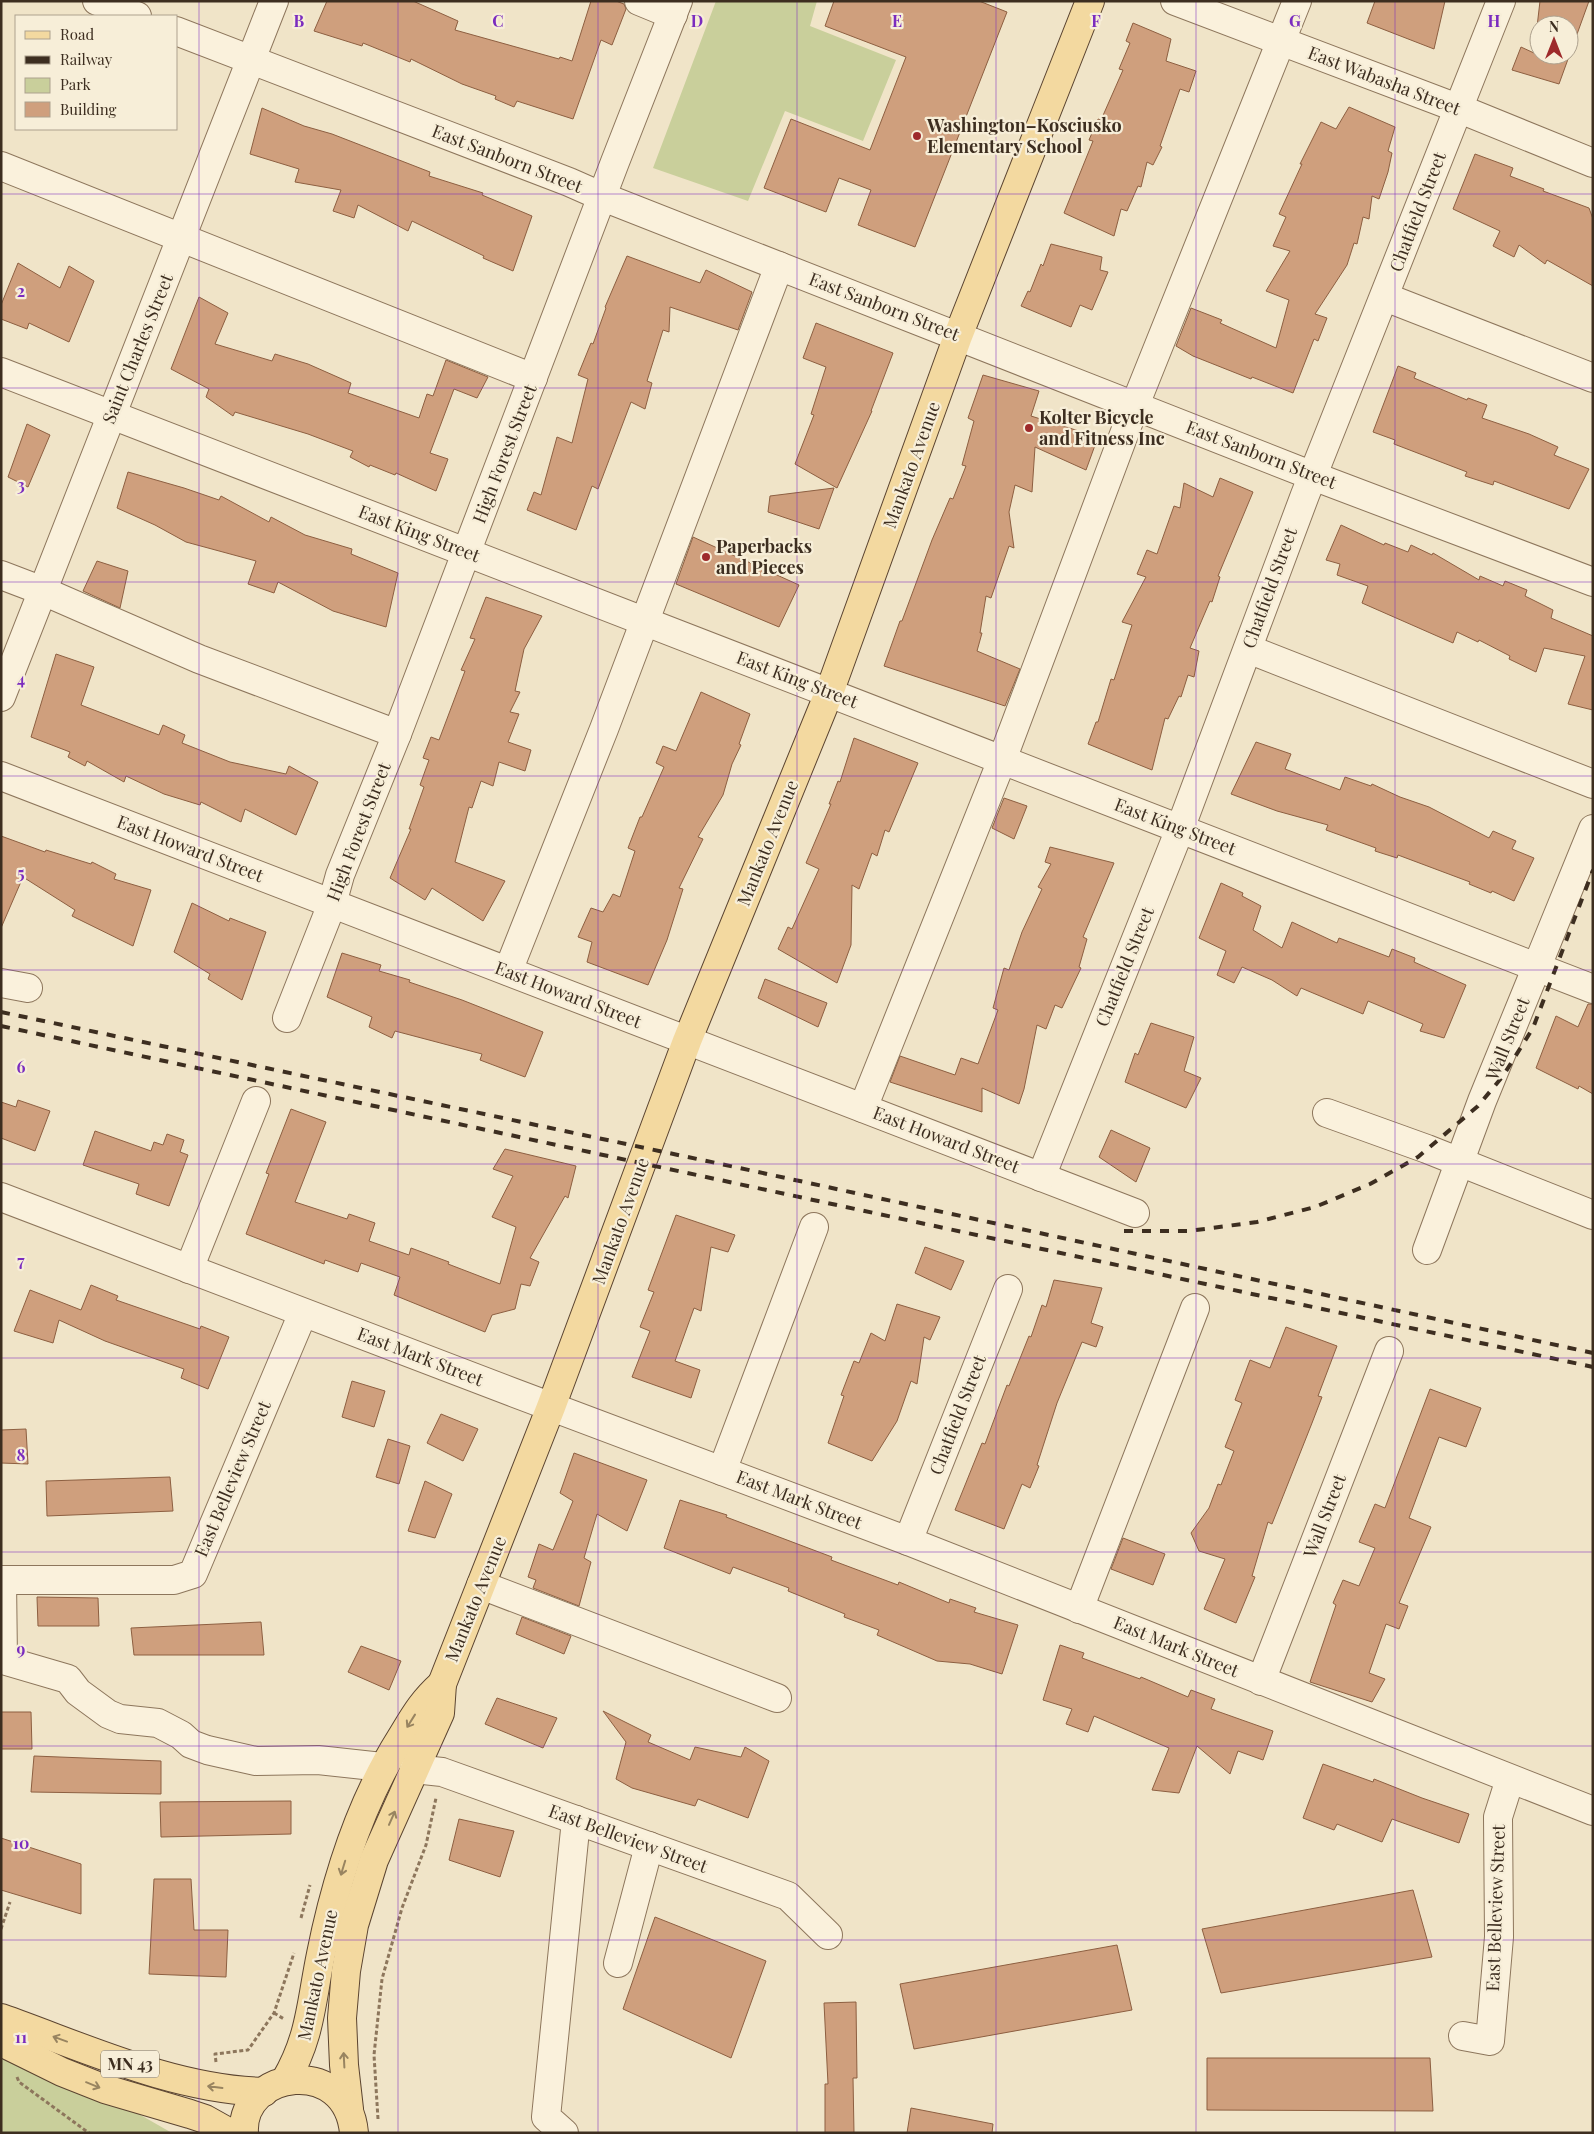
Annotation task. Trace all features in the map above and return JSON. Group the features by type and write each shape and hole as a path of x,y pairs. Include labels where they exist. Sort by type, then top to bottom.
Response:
{"main road":[{"name":"Mankato Avenue","path":"360,2122 344,2066 342,2018 346,1971 354,1925 374,1860 440,1713 442,1684 551,1407 687,1041 829,693 958,336 1090,1"},
{"name":"Mankato Avenue","path":"244,2133 247,2115 253,2103 274,2086 297,2061 307,2034 321,1954 344,1864 382,1767 424,1700 442,1684"},
{"name":"MN 43","path":"1,2018 157,2074 205,2086 274,2086 303,2079 324,2084 340,2097 360,2122"},
{"name":"MN 43","path":"10,2047 62,2072 104,2089 198,2116 230,2133"}],"street":[{"path":"97,1 134,15"},
{"name":"Saint Charles Street","path":"1,696 274,1"},
{"path":"639,1 676,8"},
{"name":"East Wabasha Street","path":"1175,1 1460,109 1593,163"},
{"path":"863,1108 1002,760 1135,406 1297,1"},
{"name":"Chatfield Street","path":"1041,1177 1180,829 1313,476 1460,109 1501,1"},
{"name":"High Forest Street","path":"288,1018 332,904 340,875 397,734 676,8"},
{"name":"East Sanborn Street","path":"178,32 569,182 602,197 1313,476 1593,582"},
{"path":"1,166 534,378"},
{"path":"508,972 779,266"},
{"path":"1385,296 1593,378"},
{"name":"East King Street","path":"1,372 1593,989"},
{"path":"1,575 43,591 199,660 397,734"},
{"path":"1248,649 1593,784"},
{"name":"East Howard Street","path":"1,776 1135,1213"},
{"name":"Wall Street","path":"1427,1250 1482,1102 1593,829"},
{"path":"1,983 28,988"},
{"path":"189,1269 256,1101"},
{"path":"1327,1113 1460,1161 1593,1215"},
{"name":"East Mark Street","path":"1,1197 551,1407 908,1540 1261,1682 1593,1811"},
{"path":"722,1471 814,1227"},
{"name":"Chatfield Street","path":"908,1540 1008,1289"},
{"path":"1079,1609 1195,1308"},
{"name":"East Belleview Street","path":"303,1313 193,1574 174,1580 2,1580 3,1660 68,1679 78,1692 108,1714 120,1719 158,1723 181,1735 191,1744 207,1750 256,1761 318,1760 382,1767"},
{"name":"Wall Street","path":"1261,1682 1389,1351"},
{"path":"481,1585 777,1698"},
{"name":"East Belleview Street","path":"414,1769 442,1772 788,1896 828,1936"},
{"name":"East Belleview Street","path":"1464,2036 1490,2041 1499,1937 1498,1817 1510,1779"},
{"path":"564,2133 546,2118 576,1820"},
{"path":"618,1963 649,1846"}],"path":[{"path":"964,122 983,133"},
{"path":"360,2122 374,2055 382,1979 402,1908 426,1845 436,1798"},
{"path":"300,1922 305,1896 312,1879"},
{"path":"1,1929 10,1902"},
{"path":"215,2054 248,2050 274,2013 295,1948"},
{"path":"10,2047 16,2061 15,2073 19,2082 89,2133"}],"green space":[{"path":"716,1 817,1 810,26 896,60 863,141 785,111 748,201 653,168"},
{"path":"1,2055 130,2109 172,2133 1,2133"}],"building":[{"path":"327,1 413,1 458,21 455,30 572,61 591,1 616,1 624,4 626,9 612,45 601,40 573,119 517,101 514,107 495,99 496,96 462,84 411,59 410,62 363,43 362,46 314,31"},
{"name":"Washington–Kosciusko Elementary School","path":"834,1 979,1 1007,12 915,247 858,225 871,190 839,178 826,212 764,188 791,119 870,150 906,57 825,26"},
{"path":"1375,1 1445,1 1434,49 1367,23"},
{"path":"1540,1 1589,1 1579,29 1579,15 1538,15"},
{"path":"1133,23 1171,39 1166,61 1196,71 1189,92 1180,89 1160,146 1162,147 1153,165 1147,162 1141,187 1138,186 1127,211 1121,209 1114,236 1064,213 1093,141 1089,140 1098,119 1101,120 1123,70 1119,69 1130,43 1126,41"},
{"path":"1521,47 1529,51 1529,65 1566,65 1559,84 1512,70"},
{"path":"1349,107 1395,127 1388,151 1392,153 1379,199 1372,196 1369,219 1363,217 1357,244 1354,243 1347,265 1315,314 1327,318 1318,341 1314,339 1293,393 1193,356 1176,346 1191,308 1222,320 1220,323 1276,348 1289,300 1266,291 1290,251 1273,246 1286,217 1279,214 1302,164 1300,164 1321,122 1336,129"},
{"path":"262,108 304,126 332,134 430,172 429,176 483,193 482,195 532,216 513,271 483,258 484,256 412,221 408,231 358,205 354,218 333,211 341,190 295,182 299,169 250,154"},
{"path":"1475,154 1513,168 1510,176 1544,189 1543,191 1589,208 1593,219 1593,286 1547,260 1545,264 1519,245 1514,257 1493,246 1500,231 1453,209"},
{"path":"1051,244 1102,257 1100,270 1108,272 1092,310 1080,305 1071,327 1021,306 1028,291 1030,292 1041,264 1043,266"},
{"path":"627,256 700,283 706,270 752,292 738,330 670,307 669,332 663,330 647,381 652,383 645,409 631,402 598,489 592,486 576,530 527,510 534,492 541,495 557,437 572,443 588,379 578,375 591,343 593,344 605,307"},
{"path":"18,263 60,288 69,266 94,281 69,342 29,323 27,329 1,319 1,305"},
{"path":"199,297 228,313 215,344 272,361 275,354 308,364 351,383 348,393 419,418 427,394 433,396 446,360 488,377 477,398 454,389 430,453 448,459 436,491 396,473 395,475 370,465 369,467 350,457 353,451 308,434 235,412 233,416 206,397 209,389 171,369"},
{"path":"816,323 893,353 872,411 837,488 795,464 814,415 811,414 826,367 803,358"},
{"path":"1398,366 1416,373 1414,378 1467,400 1468,398 1487,405 1482,418 1529,434 1558,447 1554,455 1589,469 1569,509 1494,481 1493,485 1465,476 1467,472 1394,444 1395,440 1373,432"},
{"path":"983,375 1039,391 1031,416 1098,437 1086,470 1035,447 1032,492 1015,485 1009,512 1014,548 1009,546 991,598 986,596 980,633 982,633 977,651 1020,669 1005,706 884,666 932,540 950,498 953,499 966,466 962,465 974,421 968,418"},
{"path":"27,424 50,435 28,487 8,477"},
{"path":"128,472 219,500 221,496 269,522 271,517 305,535 352,549 351,554 398,573 386,627 333,611 278,582 274,593 248,584 256,561 186,542 155,525 117,508"},
{"path":"1220,478 1253,492 1218,576 1220,577 1212,602 1210,601 1190,648 1199,651 1194,677 1188,675 1181,697 1179,696 1168,719 1165,718 1152,770 1088,744 1096,722 1098,722 1111,679 1114,680 1132,625 1122,622 1146,577 1137,574 1147,550 1157,554 1174,506 1180,508 1184,483 1213,497"},
{"path":"834,488 819,529 768,512 770,496"},
{"path":"1341,525 1384,545 1385,543 1408,552 1411,545 1432,555 1433,553 1479,580 1480,576 1503,586 1505,581 1527,590 1525,596 1553,610 1551,618 1593,636 1593,710 1568,704 1585,656 1544,648 1536,672 1509,659 1510,656 1479,640 1478,642 1457,632 1453,643 1362,603 1368,586 1337,575 1340,564 1326,560"},
{"name":"Paperbacks and Pieces","path":"693,537 799,585 779,627 676,584"},
{"path":"97,561 128,571 120,608 83,591"},
{"path":"486,597 542,616 524,649 515,691 520,692 510,712 519,714 508,742 531,750 525,771 499,762 493,786 481,781 472,808 469,807 455,862 505,881 483,921 432,888 425,900 390,878 411,829 409,829 424,787 420,785 429,760 423,758 431,737 439,740 465,671 461,670 475,639 470,638"},
{"path":"56,654 94,667 81,705 159,735 163,725 185,735 182,743 230,762 286,774 289,766 318,782 296,835 245,809 241,822 201,802 200,805 164,794 126,776 124,782 87,761 85,766 68,757 70,752 31,737"},
{"path":"701,692 750,714 723,795 698,837 703,839 679,888 683,889 667,940 648,985 587,962 592,942 578,937 591,908 603,912 613,894 620,897 635,851 628,848 640,817 642,817 664,767 656,763 663,746 676,751"},
{"path":"854,738 918,763 889,832 885,830 877,856 872,853 859,889 852,885 851,945 837,983 778,949 788,927 792,929 819,869 806,863 831,804 829,804 838,781 840,782"},
{"path":"1256,742 1291,754 1285,769 1340,790 1345,777 1371,786 1372,784 1400,797 1429,807 1489,838 1493,831 1516,841 1512,849 1534,858 1514,901 1398,855 1397,858 1375,851 1376,848 1326,830 1328,825 1277,811 1231,794"},
{"path":"1004,798 1027,806 1014,839 992,828"},
{"path":"1,836 45,852 46,850 91,864 92,862 116,874 114,879 151,890 133,946 72,916 75,910 23,877 1,928"},
{"path":"1050,847 1114,863 1083,937 1087,939 1079,967 1081,968 1062,1008 1055,1005 1046,1029 1037,1025 1024,1089 1019,1104 982,1088 982,1112 890,1082 900,1056 955,1075 961,1058 978,1064 998,1010 993,1008 1004,968 1009,970 1022,932 1042,889 1038,887 1051,864 1045,862"},
{"path":"1221,883 1243,893 1242,896 1261,906 1253,930 1282,948 1292,922 1337,943 1339,938 1389,957 1392,949 1415,958 1414,962 1466,985 1444,1038 1420,1031 1423,1024 1368,1001 1363,1014 1301,988 1297,996 1272,980 1242,967 1234,983 1217,975 1226,951 1199,938"},
{"path":"192,903 229,921 230,918 266,932 242,1000 208,979 210,974 174,952"},
{"path":"342,953 381,965 379,971 410,980 409,982 462,1000 543,1032 525,1077 480,1060 482,1054 395,1031 392,1038 369,1027 372,1017 327,997"},
{"path":"765,979 827,1003 818,1027 758,998"},
{"path":"1588,1004 1593,1004 1593,1094 1579,1086 1578,1089 1536,1068 1556,1016 1578,1027"},
{"path":"1151,1023 1194,1037 1184,1071 1201,1078 1186,1108 1125,1082 1135,1053 1138,1055"},
{"path":"18,1100 50,1111 35,1151 1,1138 1,1102 16,1107"},
{"path":"291,1109 326,1122 295,1202 347,1219 349,1214 375,1223 369,1241 409,1255 411,1248 500,1284 516,1227 492,1217 513,1176 493,1169 505,1149 576,1166 568,1198 565,1196 530,1258 539,1262 530,1286 521,1284 515,1309 492,1315 485,1332 394,1295 400,1277 361,1263 358,1272 325,1260 324,1264 246,1234 269,1174 266,1173"},
{"path":"1111,1130 1150,1148 1136,1182 1099,1157"},
{"path":"95,1131 151,1151 154,1142 163,1145 167,1134 184,1140 180,1152 188,1155 169,1206 136,1194 139,1184 83,1165"},
{"path":"676,1215 735,1235 728,1252 711,1247 701,1311 694,1308 675,1361 700,1370 691,1398 632,1377 650,1331 640,1327 654,1292 648,1290"},
{"path":"925,1247 964,1261 951,1290 915,1273"},
{"path":"1054,1280 1102,1288 1091,1323 1103,1327 1096,1347 1082,1342 1057,1403 1037,1465 1039,1466 1030,1488 1022,1484 1004,1529 955,1510 982,1443 985,1444 1007,1385 1009,1386 1029,1336 1031,1337 1042,1305 1046,1307"},
{"path":"91,1285 118,1296 116,1300 200,1329 201,1326 229,1337 208,1389 181,1378 184,1369 105,1341 59,1320 53,1343 14,1331 30,1290 81,1310"},
{"path":"897,1304 940,1317 930,1340 924,1337 917,1384 911,1381 897,1421 872,1461 828,1443 844,1396 841,1395 854,1361 859,1363 871,1333 885,1341"},
{"path":"1286,1327 1337,1346 1318,1396 1322,1397 1312,1423 1272,1524 1268,1522 1252,1576 1255,1577 1236,1623 1204,1609 1225,1559 1199,1551 1191,1533 1209,1508 1218,1484 1221,1485 1234,1451 1225,1447 1242,1403 1235,1400 1250,1360 1270,1368"},
{"path":"352,1381 385,1391 374,1427 342,1417"},
{"path":"1430,1389 1481,1408 1466,1447 1439,1437 1409,1518 1431,1527 1399,1603 1408,1606 1399,1629 1386,1624 1369,1673 1385,1679 1372,1702 1310,1682 1336,1605 1333,1603 1343,1580 1359,1586 1375,1548 1359,1542 1375,1504 1385,1508"},
{"path":"441,1414 478,1429 463,1461 427,1443"},
{"path":"26,1429 28,1464 1,1463 1,1430"},
{"path":"388,1439 410,1446 399,1484 376,1477"},
{"path":"574,1453 647,1480 627,1531 597,1514 584,1558 591,1562 579,1606 533,1588 536,1580 528,1577 539,1544 553,1550 573,1501 560,1493"},
{"path":"170,1477 173,1511 47,1516 46,1481"},
{"path":"425,1481 452,1494 435,1538 408,1531"},
{"path":"680,1500 727,1515 726,1517 832,1557 831,1560 898,1585 899,1582 949,1603 950,1599 976,1608 974,1612 1018,1625 1002,1674 970,1664 937,1661 877,1635 879,1630 844,1617 845,1614 788,1591 789,1588 733,1567 730,1574 664,1548"},
{"path":"1123,1538 1165,1554 1153,1585 1111,1569"},
{"path":"37,1597 98,1598 99,1626 38,1626"},
{"path":"522,1617 571,1636 564,1654 516,1634"},
{"path":"261,1622 264,1655 134,1655 131,1628"},
{"path":"1060,1645 1084,1653 1082,1658 1140,1679 1141,1677 1188,1697 1191,1690 1215,1699 1211,1709 1273,1731 1263,1760 1238,1751 1230,1774 1197,1746 1179,1793 1152,1790 1169,1748 1094,1716 1088,1732 1066,1724 1072,1709 1043,1700"},
{"path":"361,1646 401,1661 389,1690 348,1672"},
{"path":"497,1698 557,1718 543,1748 485,1724"},
{"path":"603,1711 651,1735 648,1742 690,1760 695,1747 741,1757 745,1747 769,1761 748,1818 698,1799 695,1806 632,1788 616,1779 626,1742"},
{"path":"1,1712 31,1712 32,1749 1,1749"},
{"path":"34,1756 161,1761 161,1794 31,1792"},
{"path":"1323,1764 1373,1782 1374,1779 1469,1814 1459,1843 1392,1819 1382,1842 1337,1824 1334,1830 1303,1818"},
{"path":"291,1801 291,1834 161,1837 160,1802"},
{"path":"459,1819 514,1831 500,1877 449,1860"},
{"path":"1,1838 81,1864 81,1914 1,1890"},
{"path":"154,1879 191,1879 194,1930 228,1930 226,1977 149,1974"},
{"path":"1413,1890 1432,1957 1221,1993 1202,1929"},
{"path":"655,1917 766,1961 731,2058 623,2009"},
{"path":"1117,1945 1132,2010 914,2049 900,1984"},
{"path":"856,2002 857,2078 853,2078 854,2133 825,2133 825,2084 828,2084 824,2003"},
{"path":"1207,2058 1430,2058 1433,2111 1207,2110"},
{"path":"911,2108 993,2124 992,2133 907,2133"}],"railway":[{"path":"1124,1231 1189,1231 1257,1222 1315,1207 1370,1184 1418,1157 1478,1106 1503,1076 1533,1028 1593,870"},
{"path":"1,1012 735,1167 1593,1353"},
{"path":"1,1026 1593,1367"}],"place":[{"name":"Washington–Kosciusko Elementary School","path":"917,136"},
{"name":"Kolter Bicycle and Fitness Inc","path":"1029,428"},
{"name":"Paperbacks and Pieces","path":"706,557"}]}
